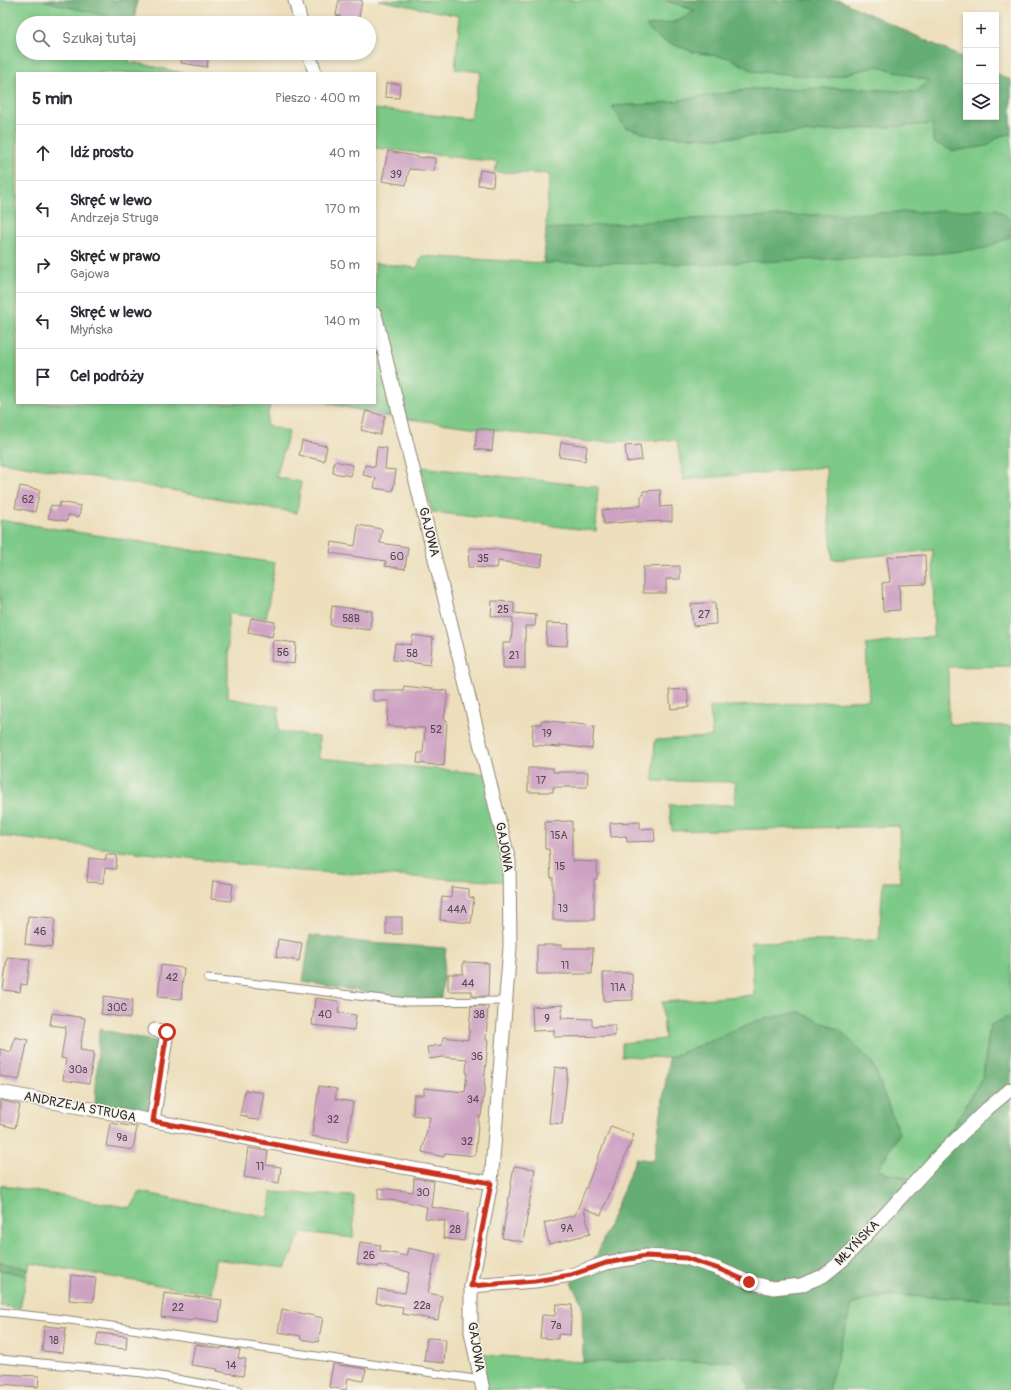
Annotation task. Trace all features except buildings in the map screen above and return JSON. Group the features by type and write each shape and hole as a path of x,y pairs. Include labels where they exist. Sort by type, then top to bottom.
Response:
{"street":[{"path":"295,0 299,16"},
{"path":"312,60 315,72"},
{"name":"GAJOWA","path":"376,318 509,860 510,947 491,1183 471,1286 470,1332 482,1385"},
{"path":"153,1121 167,1032 155,1030"},
{"name":"MŁYŃSKA","path":"471,1286 535,1281 571,1275 606,1263 646,1256 686,1258 719,1269 749,1282 773,1288 801,1285 823,1276 844,1259 937,1158 987,1109 1011,1089"},
{"name":"ANDRZEJA STRUGA","path":"0,1092 314,1152 491,1183"}],"lane":[{"path":"208,979 406,1002 506,1001"},
{"path":"0,1312 63,1319 482,1385"},
{"path":"0,1359 142,1373 239,1390"}],"green space":[{"path":"0,0 137,0 135,16 16,16 16,60 129,60 129,63 137,63 179,72 16,72 16,404 270,404 266,425 289,432 276,477 301,482 297,513 160,488 0,462"},
{"path":"44,0 137,0 135,16 107,16"},
{"path":"378,0 665,0 696,11 675,22 647,26 661,40 694,52 730,58 753,71 829,78 878,66 929,81 916,92 847,88 752,89 655,104 612,106 625,127 653,136 718,138 933,124 986,146 1000,136 1011,134 1011,666 948,667 949,724 1011,726 1011,1016 990,1025 983,1076 953,1127 912,1179 877,1170 899,1134 872,1062 840,1030 799,1012 756,1021 669,1058 622,1056 622,1043 665,1039 662,1002 754,995 751,942 879,940 883,882 900,882 899,826 672,831 669,805 735,805 735,782 653,781 655,740 712,737 710,707 869,700 866,645 934,636 933,550 833,560 828,512 826,467 683,480 677,440 588,442 385,416 332,404 376,404 376,361 387,364 376,318 376,263 417,268 422,256 544,263 549,174 494,172 498,162 376,148 376,109 470,119 481,72 455,69 460,16"},
{"path":"665,0 839,0 963,58 963,120 999,120 999,74 1011,80 1011,134 1000,136 987,146 953,151 933,142 933,124 718,138 653,136 625,127 612,106 655,104 752,89 847,88 916,92 929,81 878,66 829,78 753,71 730,58 694,52 661,40 646,26 675,22 696,11"},
{"path":"997,209 1011,220 1011,236 987,248 925,255 704,264 544,263 546,229 686,219"},
{"path":"421,467 598,487 596,531 432,512"},
{"path":"0,520 275,563 266,618 228,614 228,698 279,707 278,731 319,737 319,758 489,774 510,882 299,871 0,836"},
{"path":"310,935 370,943 446,948 441,998 405,999 303,982"},
{"path":"799,1012 840,1030 872,1062 899,1134 877,1170 912,1179 953,1127 983,1076 990,1025 1011,1016 1011,1301 892,1295 861,1301 852,1305 828,1390 746,1390 750,1386 736,1361 583,1362 582,1303 571,1283 597,1255 636,1158 654,1161 669,1058 756,1021"},
{"path":"99,1029 159,1042 148,1113 95,1105"},
{"path":"0,1185 131,1208 140,1192 268,1217 271,1192 354,1196 353,1238 302,1232 285,1268 215,1259 211,1294 30,1263 20,1308 0,1306"},
{"path":"0,1262 28,1269 27,1276 0,1270"},
{"path":"892,1295 1011,1301 1011,1390 828,1390 852,1305 861,1301"},
{"path":"475,1354 583,1362 736,1361 750,1387 746,1390 484,1390"}],"route":[{"path":"167,1032 153,1121 314,1152 491,1183 471,1286 535,1281 571,1275 606,1263 646,1256 686,1258 719,1269 749,1282"}]}
